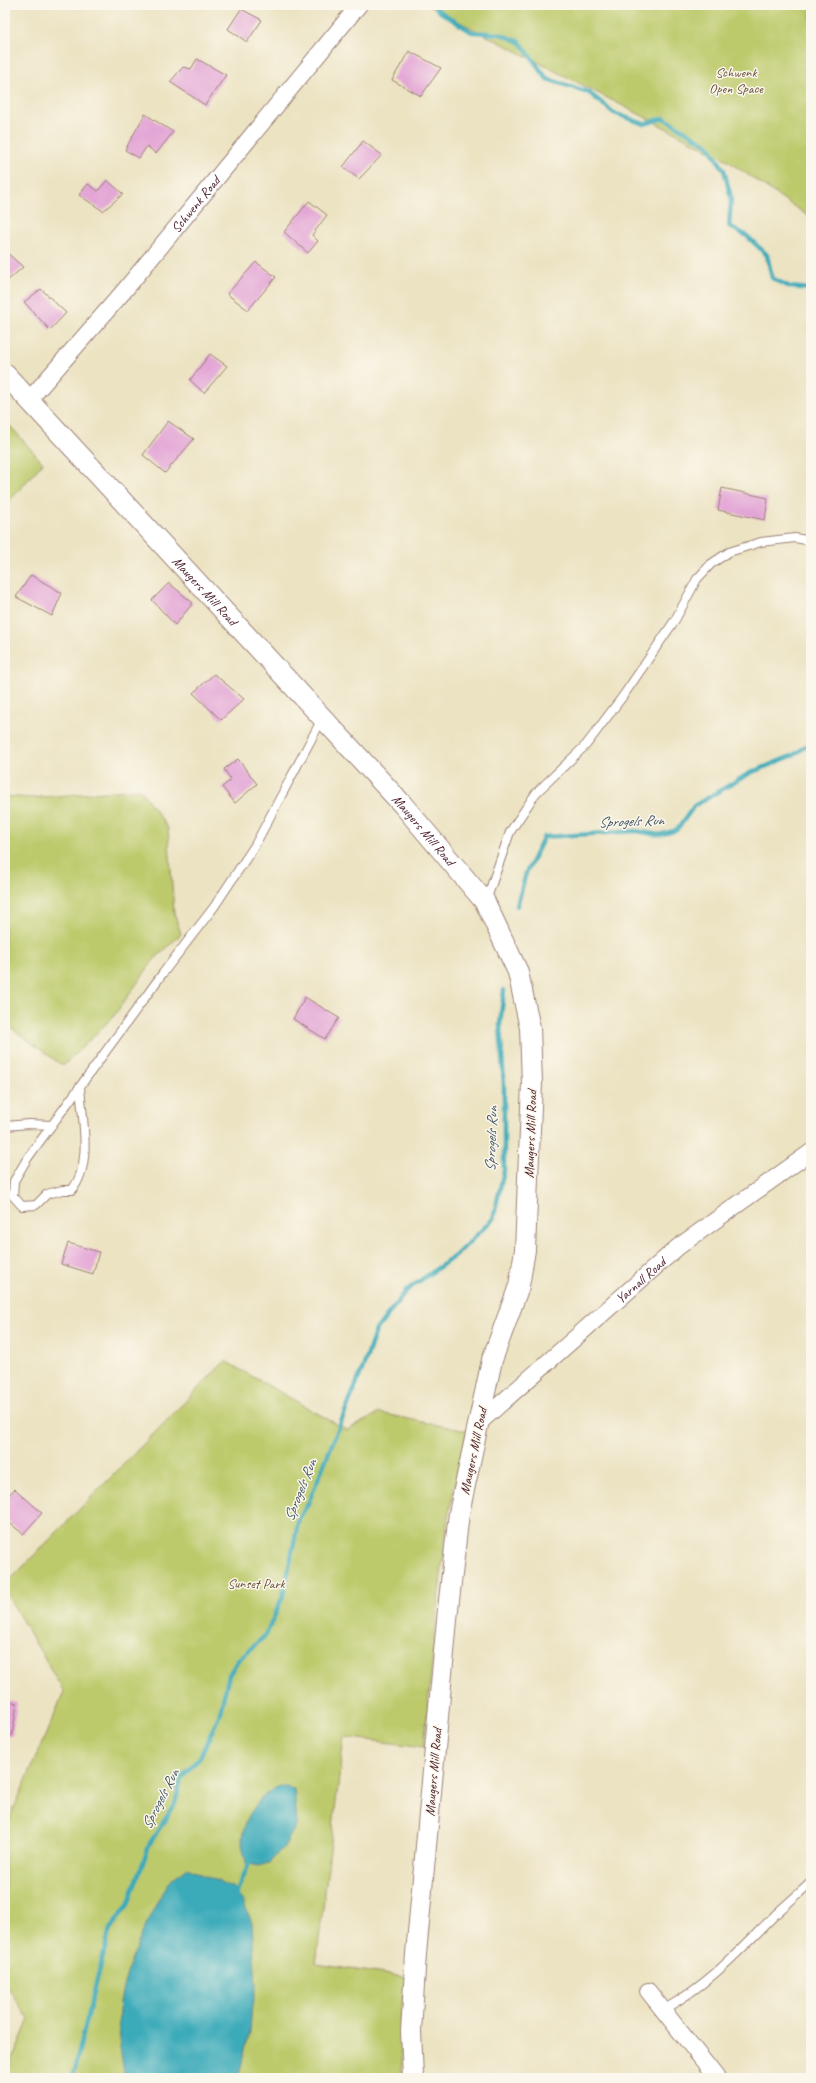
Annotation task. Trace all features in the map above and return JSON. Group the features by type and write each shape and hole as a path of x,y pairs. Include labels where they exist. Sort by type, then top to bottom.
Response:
{"street":[{"name":"Schwenk Road","path":"29,400 124,291 359,5"},
{"name":"Maugers Mill Road","path":"5,374 403,805 486,902 518,972 530,1028 532,1083 525,1250 519,1286 492,1360 480,1422 459,1513 448,1609 416,1954 411,2031 413,2078"},
{"name":"Yarnall Road","path":"480,1422 678,1247 811,1152"},
{"path":"648,1991 717,2078"}],"lane":[{"path":"486,902 510,832 536,793 586,745 623,696 675,620 698,579 711,564 729,552 761,542 795,538 811,541"},
{"path":"80,1087 86,1139 80,1181 72,1190 63,1190 47,1194 36,1205 22,1206 13,1196 14,1181 122,1027 218,900 255,845 323,718"},
{"path":"5,1126 29,1124 52,1125"},
{"path":"663,2010 690,1994 730,1962 774,1916 811,1882"}],"green space":[{"name":"Schwenk Open Space","path":"427,5 811,5 811,218 722,157"},
{"path":"5,420 43,463 5,506"},
{"path":"140,789 168,828 174,913 181,934 153,961 113,1017 63,1066 10,1027 5,1026 5,796 31,798"},
{"name":"Sunset Park","path":"225,1361 347,1430 379,1413 467,1431 448,1517 438,1600 424,1747 344,1737 316,1964 405,1977 401,2040 403,2078 5,2078 29,2019 5,1984 5,1829 64,1692 5,1591 5,1585"}],"water":[{"path":"281,1786 294,1789 297,1823 284,1847 269,1863 258,1866 246,1863 242,1846 245,1824 260,1800 266,1794"},
{"path":"187,1868 232,1887 244,1903 252,1923 256,1986 252,2006 250,2031 238,2078 125,2078 119,2037 119,2011 130,1963 137,1945 161,1896 170,1882"}],"building":[{"path":"241,9 262,20 247,42 228,29"},
{"path":"409,51 441,68 421,96 392,80"},
{"path":"197,59 226,75 205,105 170,82 183,67 191,69"},
{"path":"145,114 173,132 156,154 147,146 139,158 125,150"},
{"path":"363,141 382,155 359,179 343,167"},
{"path":"107,180 123,194 103,211 79,195 88,184 98,191"},
{"path":"309,201 327,215 312,235 318,241 308,253 284,232"},
{"path":"5,251 23,267 5,283"},
{"path":"256,262 276,277 248,310 227,294"},
{"path":"41,289 66,313 50,330 24,302"},
{"path":"210,354 227,366 204,393 190,380"},
{"path":"168,421 194,439 165,473 143,455"},
{"path":"722,488 768,498 765,520 718,510"},
{"path":"31,575 62,593 52,616 16,597"},
{"path":"169,583 193,603 175,625 152,600"},
{"path":"214,674 244,699 221,720 193,693"},
{"path":"238,759 257,784 235,803 222,787 231,780 224,769"},
{"path":"305,997 339,1018 325,1039 293,1019"},
{"path":"68,1243 99,1252 93,1274 61,1264"},
{"path":"15,1489 42,1513 23,1534 5,1519 5,1498"},
{"path":"5,1700 17,1703 12,1736 5,1736"}],"waterway":[{"path":"434,5 439,11 472,32 500,34 520,42 547,79 588,92 614,113 644,124 664,118 708,145 724,170 731,198 729,226 747,236 767,255 772,278 790,287 811,289"},
{"name":"Sprogels Run","path":"517,906 526,873 544,837 636,831 659,835 677,830 694,806 750,773 794,755 811,742"},
{"name":"Sprogels Run","path":"72,2078 110,1929 128,1905 150,1843 175,1804 181,1779 200,1757 219,1716 229,1675 238,1660 266,1635 283,1596 299,1518 308,1504 364,1365 376,1330 407,1290 456,1255 493,1219 504,1171 504,1085 500,1025 504,990"},
{"path":"234,1898 251,1859"}]}
